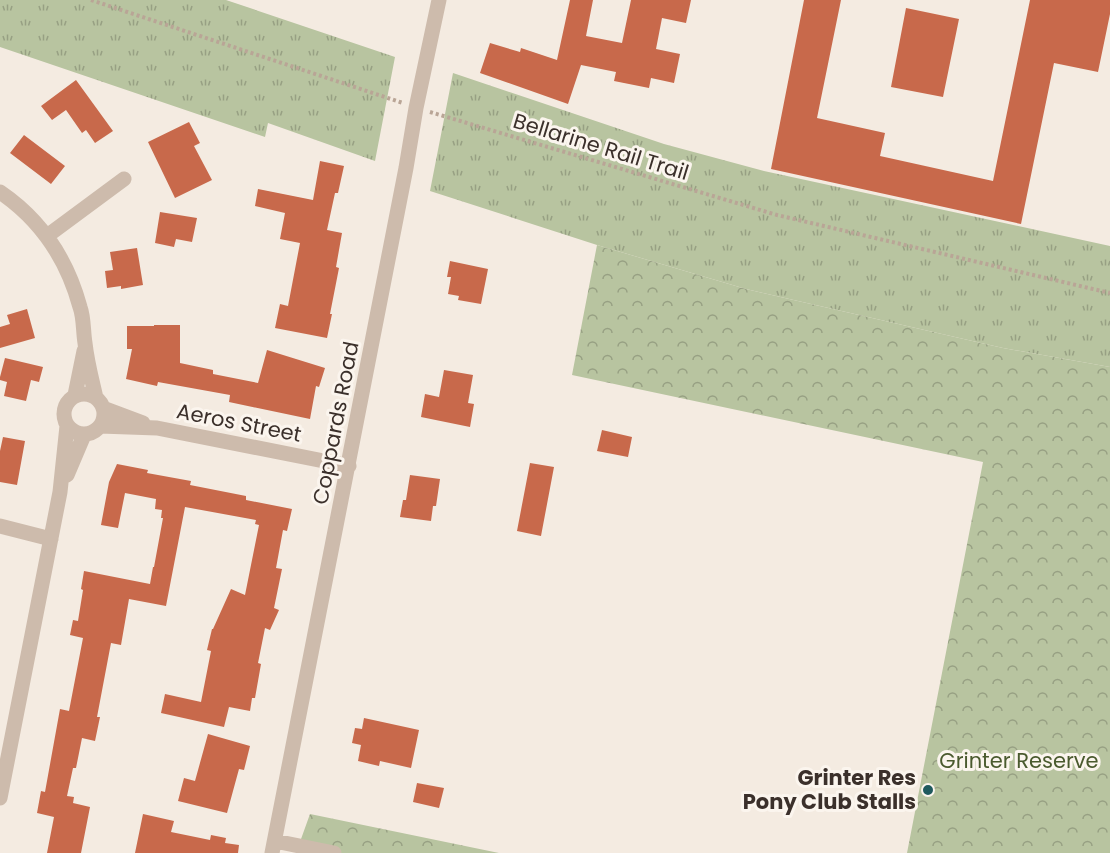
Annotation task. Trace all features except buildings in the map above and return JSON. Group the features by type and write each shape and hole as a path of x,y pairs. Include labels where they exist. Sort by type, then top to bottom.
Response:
{"street":[{"name":"Coppards Road","path":"274,847 416,108 439,0"},
{"path":"47,236 124,179"},
{"path":"0,192 16,203 47,236 62,259 81,309 85,345 104,414 100,426 84,435 77,434 67,426 64,420 64,409 75,395 86,394 100,403"},
{"path":"75,395 85,345"},
{"name":"Aeros Street","path":"100,403 157,428"},
{"path":"0,798 60,492 67,426"},
{"name":"Aeros Street","path":"100,426 157,428 349,466"},
{"path":"60,492 84,435"},
{"path":"0,526 51,539"},
{"path":"274,847 334,853"}],"path":[{"name":"Bellarine Rail Trail","path":"91,0 416,108 777,216 1110,293"}],"green space":[{"path":"0,0 226,0 395,57 375,161 268,123 265,137 0,47"},
{"path":"453,73 664,144 764,171 1110,246 1110,367 1003,348 746,289 597,245 430,191"},
{"name":"Grinter Reserve","path":"597,245 746,289 1003,348 1110,367 1110,853 907,853 983,462 572,375"},
{"path":"310,814 499,853 296,853"}],"place":[{"name":"Grinter Res Pony Club Stalls","path":"928,790"}]}
